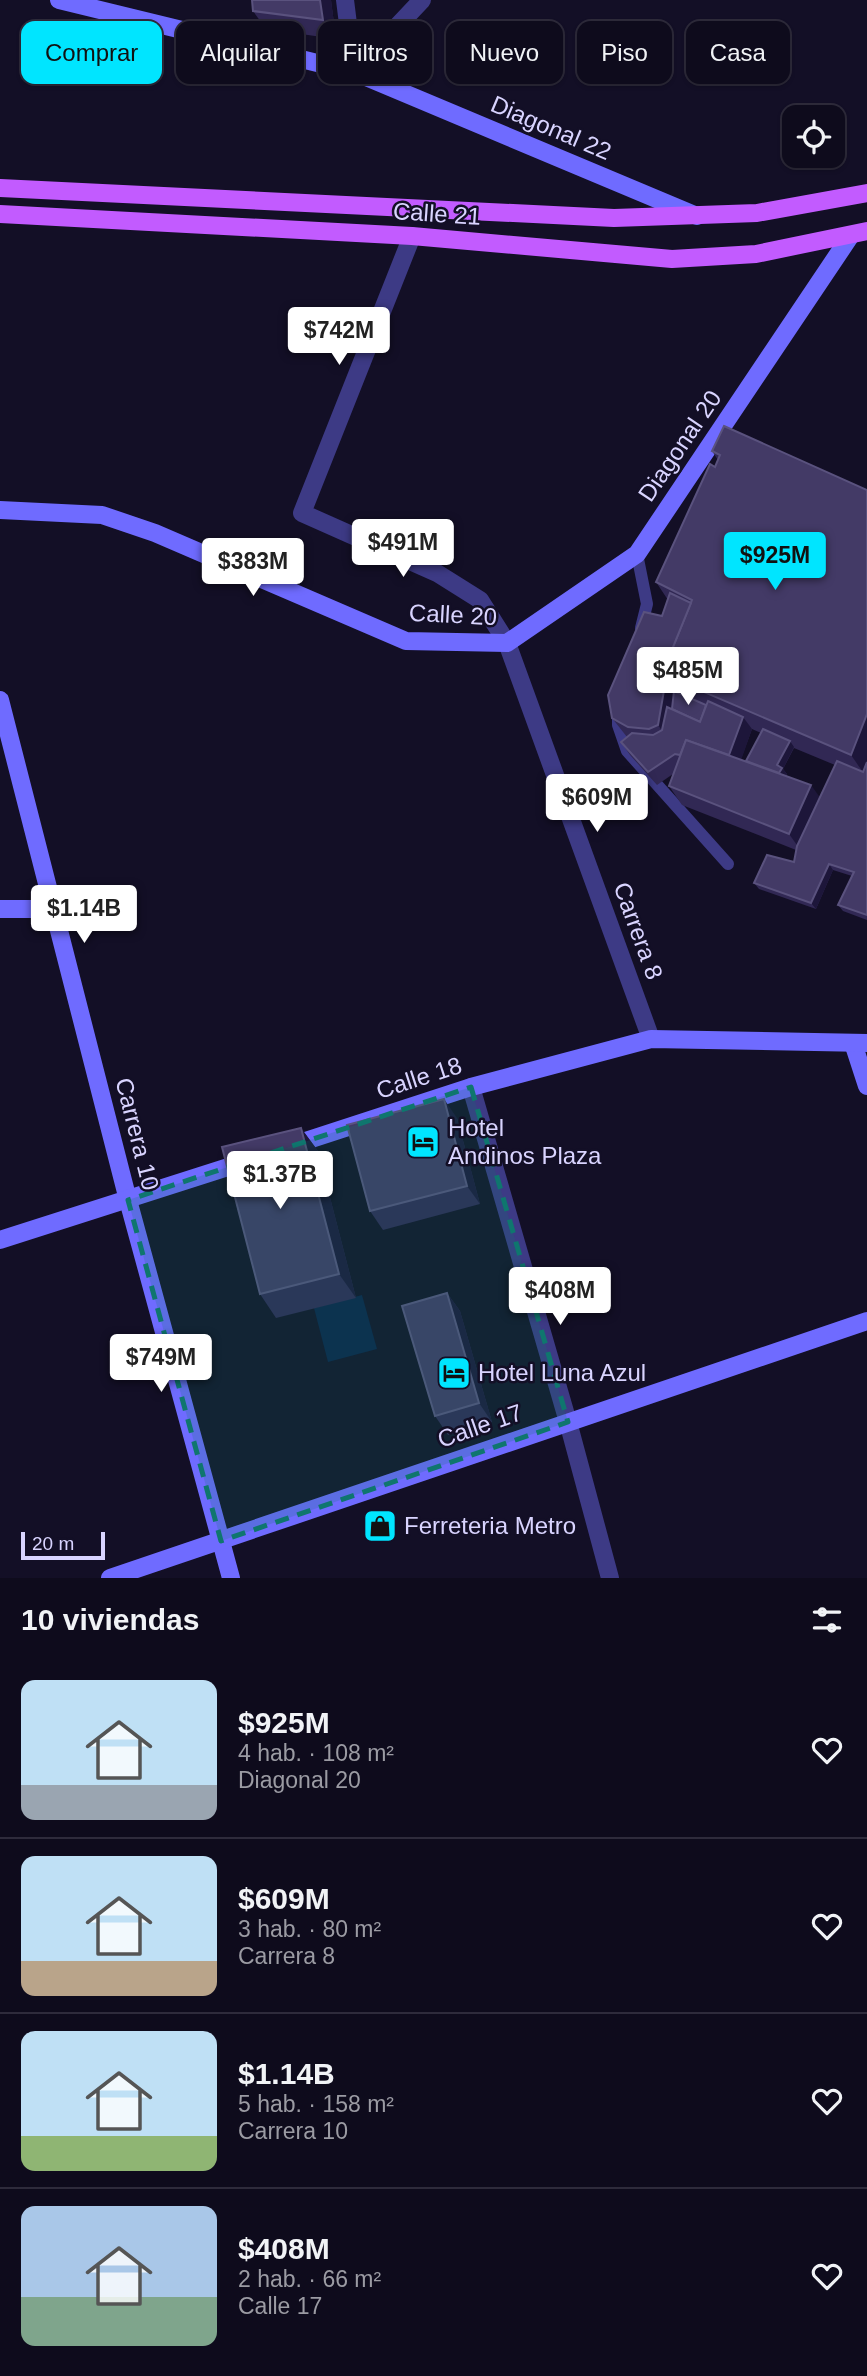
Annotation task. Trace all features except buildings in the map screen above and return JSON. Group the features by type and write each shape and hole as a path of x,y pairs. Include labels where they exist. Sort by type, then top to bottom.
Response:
{"main road":[{"name":"Diagonal 22","path":"59,0 318,63"},
{"name":"Diagonal 22","path":"383,84 700,217"},
{"name":"Calle 21","path":"0,188 614,218 757,213 867,193"},
{"name":"Calle 21","path":"0,214 412,236 672,259 756,254 859,233"},
{"name":"Diagonal 20","path":"507,643 637,554 859,233"},
{"name":"Calle 20","path":"0,510 102,515 155,533 406,641 507,643"},
{"name":"Carrera 10","path":"0,701 128,1200 231,1578"},
{"path":"0,909 55,909"},
{"name":"Calle 18","path":"0,1240 471,1087 651,1039 860,1043"},
{"path":"860,1043 867,1086"},
{"name":"Calle 17","path":"110,1578 867,1321"}],"street":[{"path":"345,0 348,21"},
{"path":"402,21 422,0"},
{"name":"Carrera 8","path":"412,236 302,513 437,573 480,600 507,643 651,1039"},
{"path":"471,1087 610,1578"}],"lane":[{"path":"635,645 648,604 637,554"},
{"path":"618,694 618,725 627,751 728,864"}],"highlighted area":[{"path":"471,1087 568,1422 221,1541 128,1200"}],"water":[{"path":"362,1295 377,1349 328,1362 314,1308"}],"place":[{"name":"Hotel Andinos Plaza","path":"423,1142"},
{"name":"Hotel Luna Azul","path":"454,1373"},
{"name":"Ferreteria Metro","path":"380,1526"}]}
